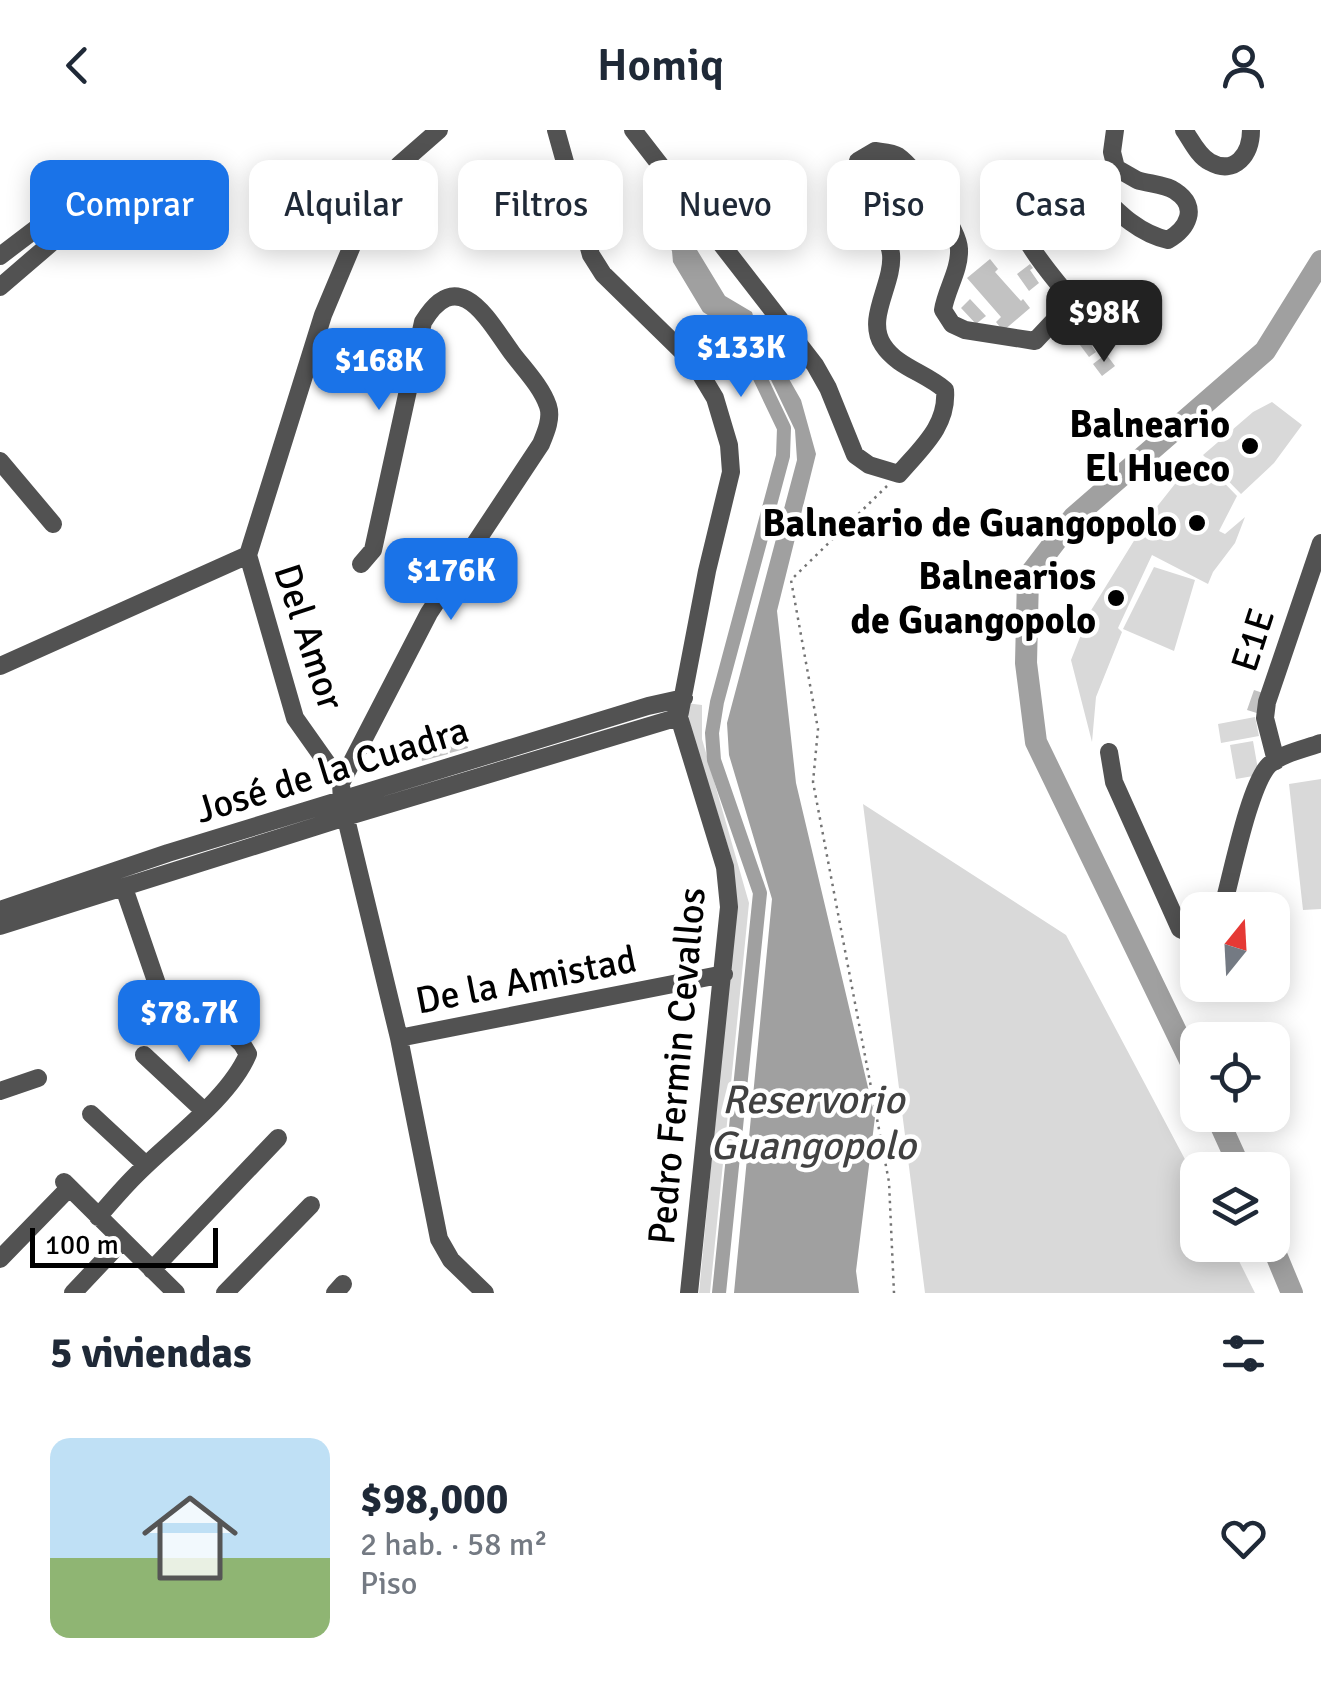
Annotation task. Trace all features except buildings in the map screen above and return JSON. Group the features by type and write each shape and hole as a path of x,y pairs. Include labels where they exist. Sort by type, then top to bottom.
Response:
{"street":[{"name":"Del Amor","path":"439,130 399,165 366,210 323,315 248,555 295,718 343,801 399,1038 438,1239 450,1260 485,1293"},
{"path":"633,130 815,365 855,455 869,465 899,474 942,423 945,390 930,376 900,363 883,345 876,328 891,252 858,188 858,162 875,151 896,154 924,186 956,237 959,251 943,310 952,324 965,330 1035,341 1067,307 1068,296 1022,232 1015,213 1020,194 1035,177 1057,171 1079,175 1132,225 1154,237 1168,240 1183,232 1190,216 1175,190 1138,180 1116,168 1112,152 1115,130"},
{"path":"1184,130 1209,162 1226,167 1240,162 1247,153 1250,130"},
{"path":"563,134 591,255 604,274 694,363 716,398 729,445 731,472 679,717"},
{"path":"343,801 430,613 548,428 549,408 537,386 474,300 455,295 441,302 424,322 373,550 361,564"},
{"path":"0,461 54,524"},
{"name":"E1E","path":"1276,761 1265,718 1266,702 1321,543"},
{"path":"0,666 248,555"},
{"name":"José de la Cuadra","path":"507,760 648,706 684,698"},
{"name":"José de la Cuadra","path":"0,926 11,912 171,862 343,801 679,717"},
{"name":"Pedro Fermin Cevallos","path":"679,717 725,866 729,908 689,1293"},
{"path":"1227,892 1256,788 1267,768 1321,744"},
{"path":"1109,752 1114,782 1180,929"},
{"name":"José de la Cuadra","path":"11,912 124,888 171,862"},
{"path":"124,888 168,1016"},
{"name":"De la Amistad","path":"399,1038 724,974"},
{"path":"98,1217 244,1064 248,1054 242,1044 198,1002"},
{"path":"144,1055 203,1110"},
{"path":"0,1091 38,1078"},
{"path":"91,1114 146,1166"},
{"path":"152,1270 278,1138"},
{"path":"0,1259 66,1185 176,1293"},
{"path":"225,1293 311,1205"},
{"path":"74,1293 122,1241"}],"path":[{"path":"894,1293 888,1182 813,782 818,730 791,580 899,474"}],"shaded area":[{"name":"Balneario El Hueco","path":"1272,402 1302,425 1274,463 1241,494 1203,455 1253,412"},
{"name":"Balnearios de Guangopolo","path":"1202,460 1237,496 1219,531 1225,534 1245,517 1235,543 1208,584 1152,555 1118,628 1122,632 1096,697 1092,742 1071,660 1090,612 1148,518 1186,470"},
{"path":"1154,567 1195,580 1174,651 1123,629"},
{"path":"686,703 702,705 702,739 749,903 710,1293 699,1293 736,904 732,859"},
{"path":"1255,717 1259,736 1221,743 1218,724"},
{"path":"1253,741 1259,775 1236,779 1230,745"},
{"path":"1321,779 1321,909 1303,910 1289,784"},
{"path":"863,804 1066,935 1181,1152 1180,1262 1240,1262 1255,1293 925,1293"}],"water":[{"name":"Reservorio Guangopolo","path":"697,250 725,296 752,312 754,319 761,316 765,322 760,328 767,324 771,330 764,335 801,400 816,454 777,611 796,783 875,1117 856,1271 859,1293 734,1293 772,899 729,755 727,723 797,460 795,430 760,357 743,367 714,319 703,312 673,262 672,251"}],"waterway":[{"path":"1180,1040 1036,742 1026,663 1028,577 1074,517 1265,351 1321,261"},
{"path":"1316,268 1321,277"},
{"path":"719,1293 760,893 714,760 712,733 783,456 784,428 752,361"},
{"path":"1224,1132 1233,1152"},
{"path":"1279,1262 1292,1293"}],"place":[{"name":"Balneario El Hueco","path":"1250,446"},
{"name":"Balneario de Guangopolo","path":"1197,523"},
{"name":"Balnearios de Guangopolo","path":"1116,598"}]}
